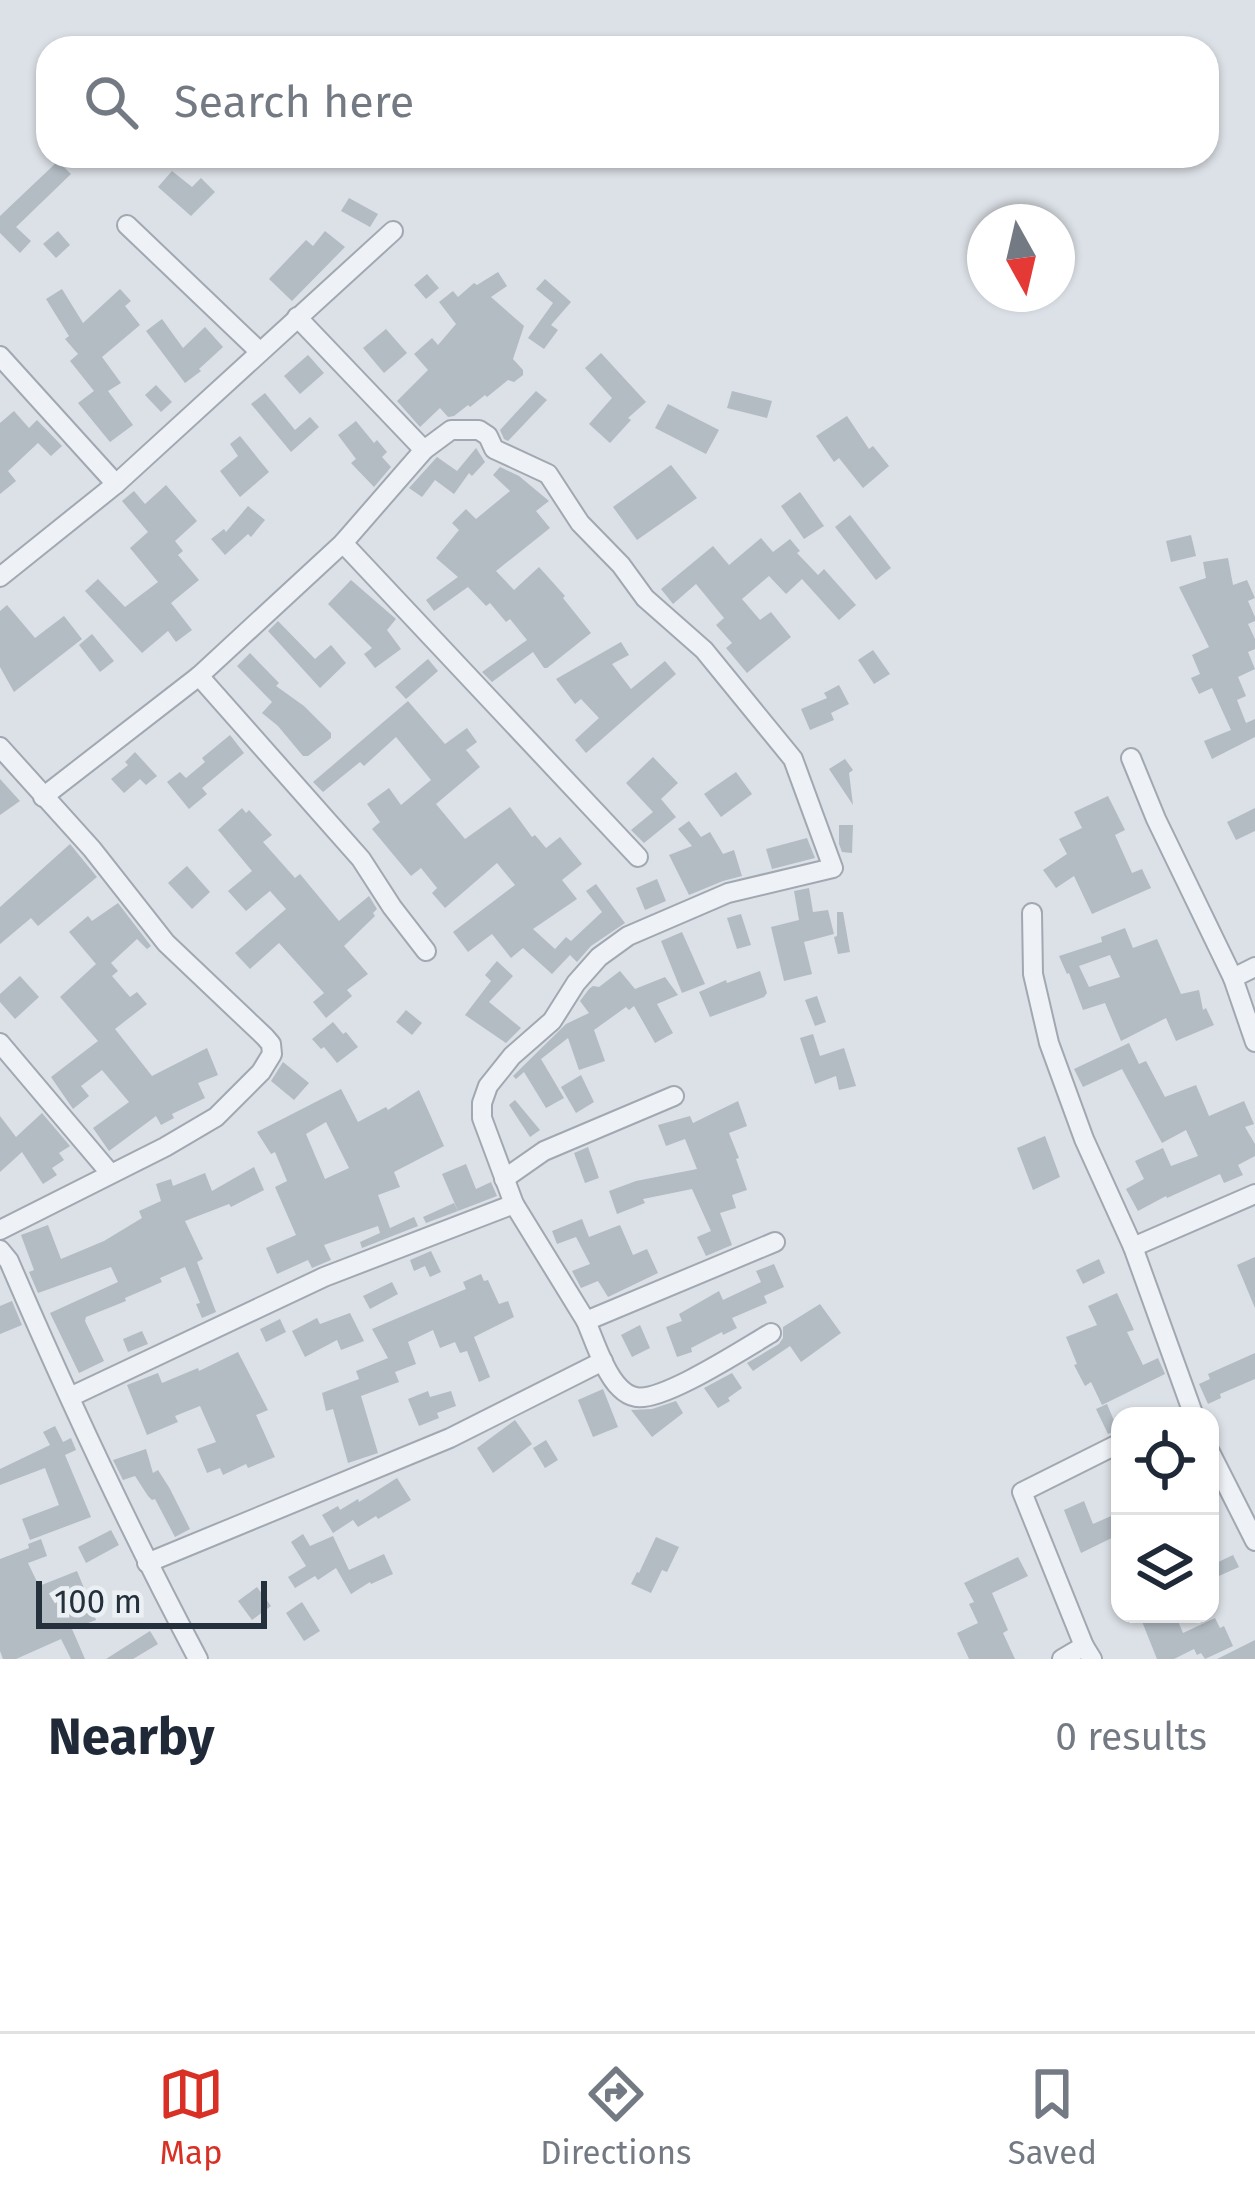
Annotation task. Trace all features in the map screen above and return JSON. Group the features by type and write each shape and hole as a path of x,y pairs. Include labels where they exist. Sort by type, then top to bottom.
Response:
{"street":[{"path":"127,226 260,352"},
{"path":"0,577 116,484 393,231"},
{"path":"297,317 424,450"},
{"path":"0,356 116,484"},
{"path":"43,797 199,676 343,543 424,450 451,430 479,430 494,449 548,474 580,523 645,598 704,650 793,759 833,868 728,893 628,937 599,957 552,1021 512,1055 488,1086 482,1118 514,1204 586,1321 620,1388 637,1397 652,1395 679,1385 771,1333"},
{"path":"343,543 638,857"},
{"path":"199,676 361,859 426,951"},
{"path":"0,747 92,850 166,943 271,1044 272,1054 217,1117 0,1230"},
{"path":"1131,758 1233,978 1255,1042"},
{"path":"1032,913 1033,974 1048,1043 1084,1139 1133,1247 1187,1407"},
{"path":"1233,978 1255,967"},
{"path":"0,1043 110,1173"},
{"path":"504,1179 544,1151 674,1096"},
{"path":"1133,1247 1255,1194"},
{"path":"70,1397 324,1277 514,1204"},
{"path":"586,1321 775,1242"},
{"path":"0,1250 147,1563 198,1659"},
{"path":"147,1563 450,1438 604,1361"},
{"path":"1062,1659 1088,1653 1022,1492 1111,1448"},
{"path":"1219,1470 1255,1541"}],"building":[{"path":"51,168 65,168 71,174 16,227 31,241 20,253 0,233 0,216"},
{"path":"172,171 192,187 201,178 215,192 191,216 158,187"},
{"path":"349,198 378,214 370,227 341,211"},
{"path":"58,231 70,245 56,258 43,244"},
{"path":"325,231 345,247 292,301 269,279 306,240 313,246"},
{"path":"498,272 507,286 491,297 524,326 513,359 523,375 454,416 448,417 440,408 420,427 397,401 428,370 414,354 432,338 438,345 456,324 439,302 453,291 458,297"},
{"path":"427,274 439,288 426,299 414,285"},
{"path":"545,279 571,302 551,325 558,330 544,349 528,338 553,303 536,289"},
{"path":"62,289 83,323 120,289 131,301 125,306 140,325 102,357 121,383 108,391 133,425 110,442 78,403 94,391 70,361 78,354 65,339 69,336 46,299"},
{"path":"162,319 183,348 205,327 223,347 185,383 146,331"},
{"path":"386,329 407,353 384,373 363,348"},
{"path":"601,353 646,402 610,443 589,424 612,398 585,368"},
{"path":"308,355 324,373 300,394 284,376"},
{"path":"156,385 172,402 161,412 145,395"},
{"path":"536,391 547,400 508,441 504,439 500,430"},
{"path":"732,391 772,401 767,418 727,408"},
{"path":"265,393 295,430 310,417 319,427 291,452 251,404"},
{"path":"668,404 719,430 706,454 655,428"},
{"path":"14,411 29,428 37,420 62,446 51,456 38,443 8,471 16,481 0,494 0,423"},
{"path":"847,416 869,449 873,446 889,466 863,488 839,458 834,462 816,436"},
{"path":"356,421 387,452 382,457 391,467 374,487 351,463 356,459 338,435"},
{"path":"240,436 269,472 240,497 220,471 238,456 230,444"},
{"path":"476,448 485,462 472,476 469,473 454,494 435,480 422,497 409,488 437,457 457,471"},
{"path":"671,465 697,498 637,540 613,507"},
{"path":"500,467 549,501 536,511 550,528 496,571 514,590 539,567 591,633 547,668 533,652 492,682 482,672 527,640 510,619 506,622 468,587 434,611 426,600 458,577 436,558 459,530 452,523 466,509 476,519 510,491 493,475"},
{"path":"166,485 197,521 175,541 183,551 178,555 199,580 171,603 192,630 176,642 168,631 142,653 85,591 98,579 125,607 158,582 130,548 148,532 122,501 134,491 145,504"},
{"path":"800,492 824,526 804,539 781,506"},
{"path":"248,506 265,520 225,555 211,539 226,532"},
{"path":"850,515 891,568 876,580 835,527"},
{"path":"1191,535 1196,556 1171,562 1166,541"},
{"path":"761,538 773,552 790,539 818,575 824,569 856,605 839,620 802,579 786,594 769,576 742,599 760,620 771,612 791,637 747,673 726,648 732,643 716,625 724,618 696,584 673,604 661,589 713,546 729,565"},
{"path":"1228,558 1233,585 1247,580 1255,598 1248,601 1255,621 1248,624 1255,649 1248,652 1255,669 1238,677 1246,696 1237,700 1246,723 1255,719 1255,737 1212,759 1204,741 1231,730 1212,688 1199,694 1191,678 1200,674 1192,655 1209,647 1179,587 1206,578 1203,562"},
{"path":"351,580 396,619 387,630 401,649 375,668 364,654 372,648 328,604"},
{"path":"7,605 35,638 64,616 82,639 14,692 0,667 0,611"},
{"path":"278,621 315,659 331,645 346,663 320,688 268,631"},
{"path":"92,634 114,661 100,672 79,645"},
{"path":"621,642 629,655 612,664 631,689 665,661 676,674 586,753 575,740 599,718 581,699 575,704 556,679"},
{"path":"873,650 890,674 874,684 858,660"},
{"path":"250,653 279,683 276,686 331,733 308,756 262,713 272,702 237,666"},
{"path":"428,659 438,671 406,699 395,687"},
{"path":"839,685 849,704 831,713 834,720 810,730 801,709 827,698 824,693"},
{"path":"408,701 445,744 467,728 477,742 466,750 480,767 436,804 465,839 510,807 532,837 546,848 560,837 582,864 562,880 577,899 533,929 555,949 566,937 571,941 602,912 586,891 596,884 625,923 577,962 570,955 552,974 523,948 511,958 492,934 468,952 453,932 515,885 497,863 445,908 421,868 411,876 372,829 380,822 367,804 389,788 401,805 431,780 396,737 364,766 360,762 323,792 313,782"},
{"path":"230,735 244,753 202,788 207,794 189,809 167,782 180,772 186,778"},
{"path":"135,752 157,776 146,785 140,779 124,793 111,779"},
{"path":"653,757 678,783 661,799 676,817 644,843 631,830 653,812 626,783"},
{"path":"845,759 853,770 849,773 853,805 829,769"},
{"path":"736,772 752,794 721,817 704,794"},
{"path":"0,779 20,801 0,815"},
{"path":"1108,796 1125,830 1115,835 1132,873 1142,869 1151,888 1092,914 1074,876 1056,888 1043,870 1067,854 1059,839 1082,828 1074,812"},
{"path":"242,808 272,835 263,842 295,878 300,874 339,921 369,896 377,909 344,946 368,974 347,990 352,996 326,1018 313,1002 324,993 279,943 250,969 235,953 286,909 270,891 246,911 228,891 252,871 218,830"},
{"path":"1255,808 1255,831 1236,840 1227,822"},
{"path":"689,821 701,837 710,832 723,854 734,850 742,876 689,895 669,855 692,846 678,829"},
{"path":"839,825 853,825 852,853 842,852"},
{"path":"807,838 815,858 772,869 766,849"},
{"path":"70,844 97,877 38,926 31,918 0,944 0,907"},
{"path":"187,866 210,892 192,909 168,883"},
{"path":"657,879 666,901 645,910 636,888"},
{"path":"809,888 813,912 828,910 834,934 804,942 812,974 784,981 771,927 799,920 794,891"},
{"path":"118,903 151,946 147,949 137,939 111,963 118,971 112,976 130,997 137,992 147,1004 115,1029 152,1076 207,1048 218,1075 198,1083 205,1098 172,1114 174,1118 161,1125 156,1116 109,1151 93,1128 129,1102 102,1070 81,1086 89,1096 73,1109 51,1077 98,1041 60,997 96,964 69,932 88,916 92,921"},
{"path":"837,912 843,912 850,952 838,954"},
{"path":"741,914 751,945 737,949 727,918"},
{"path":"1125,928 1133,948 1157,939 1181,994 1199,990 1203,1010 1206,1008 1214,1025 1176,1041 1166,1018 1121,1041 1105,1003 1083,1010 1059,956 1102,942 1101,937","holes":["1110,955 1120,977 1089,987 1079,966"]},
{"path":"682,932 705,984 682,993 661,941"},
{"path":"497,961 513,976 489,1002 521,1028 506,1043 465,1015 491,981 485,975"},
{"path":"620,971 635,989 665,977 678,995 657,1004 673,1033 655,1043 634,1006 626,1007 594,1030 605,1061 579,1070 568,1038 541,1059 564,1098 546,1108 524,1072 516,1079 513,1076 566,1024 589,1013 580,1001 589,989"},
{"path":"760,971 764,997 710,1017 699,992"},
{"path":"20,976 39,997 15,1019 0,1002 0,994"},
{"path":"817,996 826,1022 815,1026 805,1000"},
{"path":"406,1010 422,1023 412,1035 396,1022"},
{"path":"333,1022 358,1047 337,1063 312,1039"},
{"path":"813,1034 820,1056 844,1048 856,1086 839,1090 836,1076 815,1084 800,1038"},
{"path":"1129,1043 1139,1064 1146,1061 1165,1097 1196,1085 1209,1116 1244,1101 1254,1124 1245,1127 1255,1144 1255,1156 1238,1165 1243,1175 1224,1183 1220,1174 1138,1211 1126,1189 1144,1179 1135,1161 1163,1148 1171,1166 1198,1156 1186,1130 1162,1143 1122,1069 1083,1087 1074,1069"},
{"path":"283,1062 309,1083 294,1100 271,1081"},
{"path":"581,1075 594,1102 576,1113 561,1087"},
{"path":"341,1089 358,1122 419,1090 444,1146 394,1172 400,1187 378,1195 390,1228 414,1217 418,1226 362,1248 360,1242 380,1233 378,1226 324,1245 331,1260 312,1268 308,1260 277,1274 266,1248 296,1235 275,1187 287,1181 275,1152 271,1154 257,1132","holes":["326,1122 349,1168 325,1179 306,1134"]},
{"path":"515,1100 540,1130 530,1137 509,1105"},
{"path":"738,1101 747,1126 729,1133 747,1190 732,1195 736,1208 720,1213 732,1245 706,1256 697,1237 711,1231 692,1189 643,1199 645,1203 617,1214 609,1191 697,1169 685,1139 666,1146 658,1125 690,1116 693,1123"},
{"path":"42,1113 70,1146 59,1153 64,1160 52,1168 57,1175 43,1184 22,1152 0,1172 0,1116 16,1137"},
{"path":"1045,1136 1060,1177 1033,1190 1017,1148"},
{"path":"588,1147 599,1178 585,1183 574,1153"},
{"path":"466,1164 476,1189 491,1182 497,1196 458,1211 442,1174"},
{"path":"254,1167 264,1190 231,1207 185,1221 203,1259 197,1262 216,1312 202,1318 185,1267 160,1278 162,1282 126,1301 86,1317 104,1361 79,1373 50,1313 118,1282 111,1267 38,1293 21,1235 48,1225 61,1259 142,1218 139,1211 161,1201 156,1184 171,1179 173,1186 205,1173 212,1191"},
{"path":"454,1203 458,1211 426,1223 423,1217"},
{"path":"582,1219 589,1237 620,1225 633,1255 647,1249 658,1273 608,1297 598,1281 581,1288 572,1271 590,1264 576,1237 557,1244 552,1231"},
{"path":"431,1251 441,1272 430,1277 425,1266 414,1271 410,1260"},
{"path":"1255,1257 1255,1308 1237,1265"},
{"path":"1099,1259 1105,1273 1083,1284 1076,1270"},
{"path":"774,1264 784,1287 764,1296 767,1303 732,1318 737,1328 677,1357 666,1327 682,1321 679,1314 719,1291 723,1300 761,1282 756,1271"},
{"path":"481,1274 499,1304 508,1301 514,1317 474,1337 490,1377 479,1382 467,1351 460,1353 455,1342 440,1348 433,1330 408,1342 416,1364 395,1372 399,1382 361,1396 378,1453 348,1463 333,1409 326,1411 322,1393 359,1379 356,1371 388,1358 372,1329 466,1289 463,1282"},
{"path":"392,1282 398,1294 370,1309 363,1296"},
{"path":"1117,1293 1134,1330 1127,1332 1143,1365 1158,1358 1165,1374 1102,1405 1091,1382 1085,1386 1066,1337 1097,1325 1088,1306"},
{"path":"12,1301 22,1325 0,1334 0,1306"},
{"path":"820,1304 841,1333 801,1362 790,1346 753,1371 747,1363 779,1344 783,1327"},
{"path":"350,1313 364,1341 341,1350 337,1340 305,1357 292,1331 317,1318 320,1324"},
{"path":"280,1319 286,1332 266,1342 260,1329"},
{"path":"640,1325 650,1348 632,1357 621,1335"},
{"path":"142,1331 148,1344 128,1352 123,1339"},
{"path":"238,1352 268,1410 256,1415 275,1457 223,1475 220,1468 207,1473 197,1449 216,1442 200,1406 147,1435 127,1385 158,1373 162,1383"},
{"path":"1255,1353 1255,1379 1208,1404 1199,1384 1210,1379 1208,1374"},
{"path":"732,1373 742,1388 718,1408 704,1388"},
{"path":"603,1389 618,1427 593,1437 578,1400"},
{"path":"428,1391 430,1397 451,1391 456,1406 419,1426 408,1399"},
{"path":"676,1401 683,1413 652,1437 631,1410 652,1409"},
{"path":"1107,1404 1111,1433 1108,1434 1096,1409"},
{"path":"515,1420 532,1444 493,1473 477,1448"},
{"path":"55,1426 63,1442 71,1438 76,1450 65,1455 91,1517 30,1540 22,1519 59,1505 45,1468 0,1485 0,1469 50,1445 43,1432"},
{"path":"546,1440 558,1460 545,1468 533,1448"},
{"path":"146,1449 153,1473 158,1470 190,1529 175,1537 155,1499 135,1476 123,1480 113,1460"},
{"path":"397,1478 411,1500 378,1519 358,1527 353,1520 333,1533 322,1515 359,1502"},
{"path":"1084,1501 1093,1524 1111,1516 1111,1538 1081,1553 1064,1510"},
{"path":"111,1530 119,1545 86,1563 78,1547"},
{"path":"303,1534 310,1546 333,1536 349,1570 384,1554 393,1574 351,1594 336,1568 295,1588 288,1577 306,1566 291,1542"},
{"path":"656,1537 679,1547 651,1593 631,1584"},
{"path":"41,1539 47,1556 28,1563 39,1586 77,1571 89,1600 96,1620 72,1629 85,1659 71,1659 61,1639 16,1659 3,1659 0,1651 0,1559"},
{"path":"1233,1555 1239,1567 1219,1576 1219,1562"},
{"path":"1018,1557 1028,1576 992,1593 1015,1659 969,1659 957,1633 978,1623 964,1583"},
{"path":"257,1587 271,1606 252,1620 238,1601"},
{"path":"302,1602 320,1631 304,1641 286,1613"},
{"path":"1143,1623 1179,1623 1183,1633 1204,1623 1218,1623 1224,1626 1233,1646 1205,1659 1194,1649 1174,1659 1157,1659"},
{"path":"150,1631 158,1644 133,1659 106,1659"},
{"path":"1255,1640 1255,1659 1217,1659"}]}
